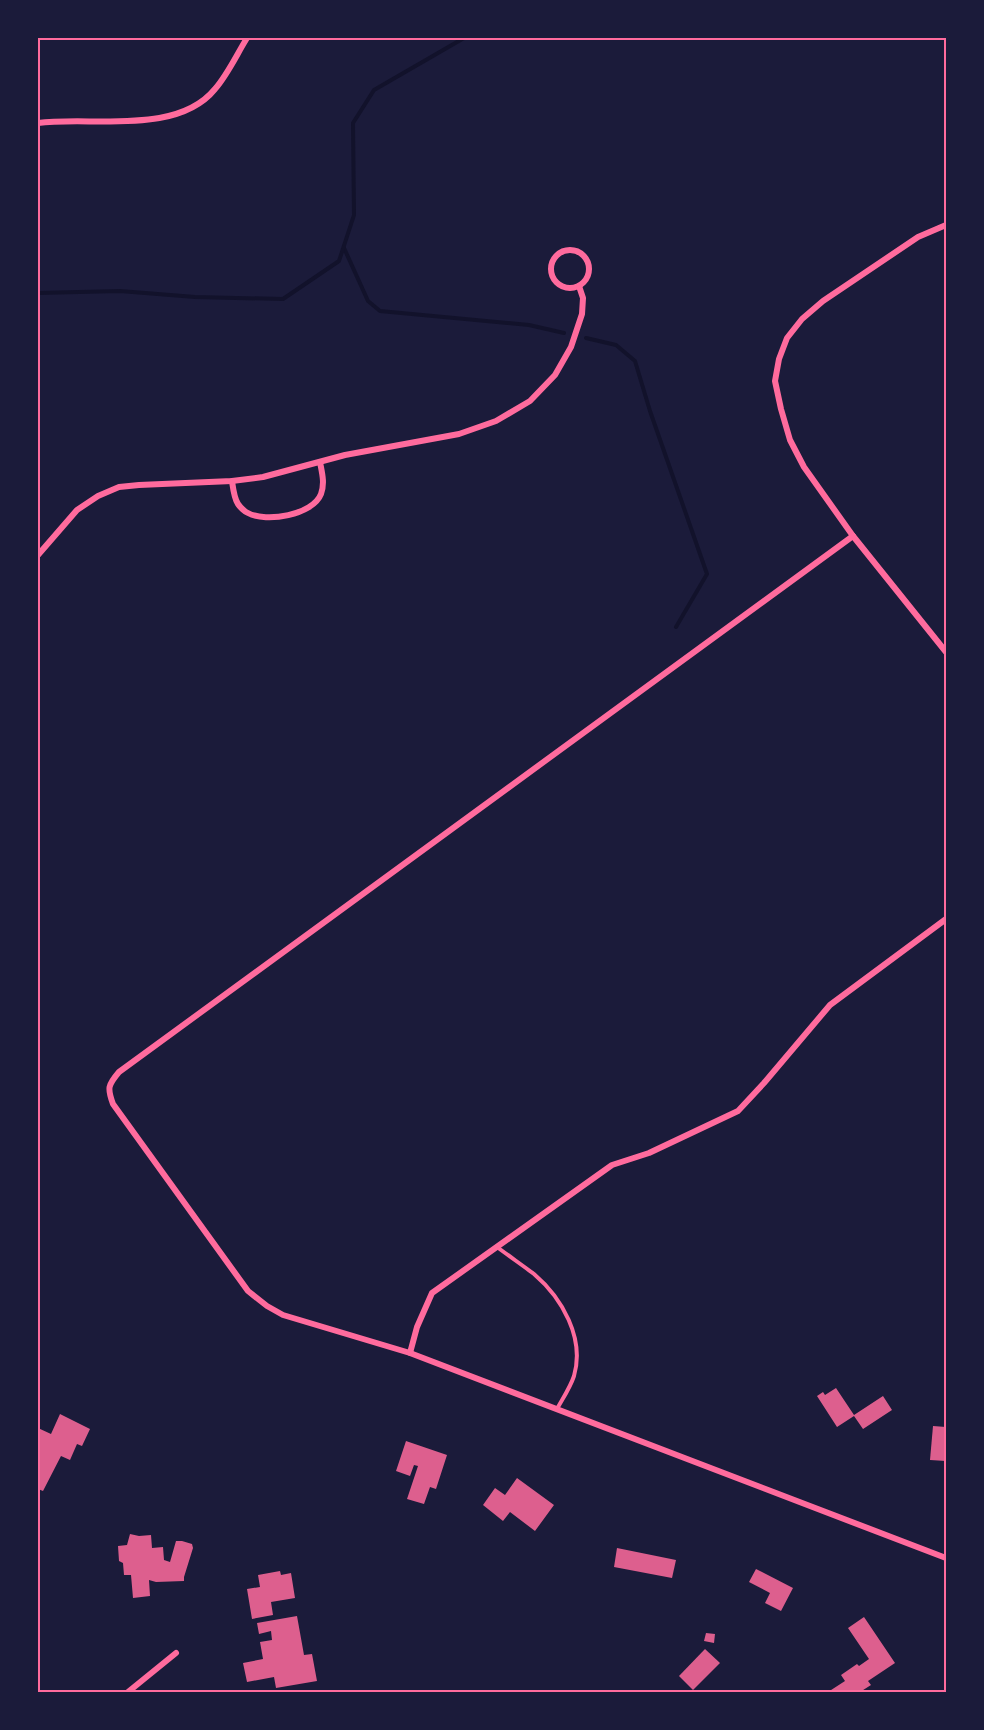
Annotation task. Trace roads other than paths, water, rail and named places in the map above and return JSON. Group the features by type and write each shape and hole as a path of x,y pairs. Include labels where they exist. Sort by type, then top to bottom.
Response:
{"street":[{"path":"38,123 58,120 136,122 167,116 195,107 215,90 247,38"},
{"path":"946,225 918,237 823,301 802,319 787,338 779,359 775,381 790,440 804,467 853,536 946,652"},
{"path":"575,251 586,260 588,274 579,286 564,287 553,278 552,264 561,252 575,251"},
{"path":"38,555 77,510 98,496 119,487 232,481 263,477 345,454 459,434 496,421 530,401 555,375 572,347 582,314 583,298 579,286"},
{"path":"232,481 236,502 248,513 264,518 285,516 306,510 320,497 323,481 320,462"},
{"path":"853,536 118,1072 108,1091 113,1104 248,1292 283,1315 410,1353 946,1557"},
{"path":"410,1353 417,1327 432,1293 612,1165 649,1153 738,1111 830,1005 946,919"},
{"path":"128,1692 176,1653"}],"lane":[{"path":"497,1247 534,1275 555,1296 565,1311 573,1334 576,1356 574,1375 557,1409"}],"waterway":[{"path":"38,293 120,291 195,297 283,299 339,261 354,215 353,123 374,90 464,38"},
{"path":"344,248 368,301 380,311 529,325 564,333"},
{"path":"586,338 616,345 635,361 650,411 707,574 676,627"}]}
